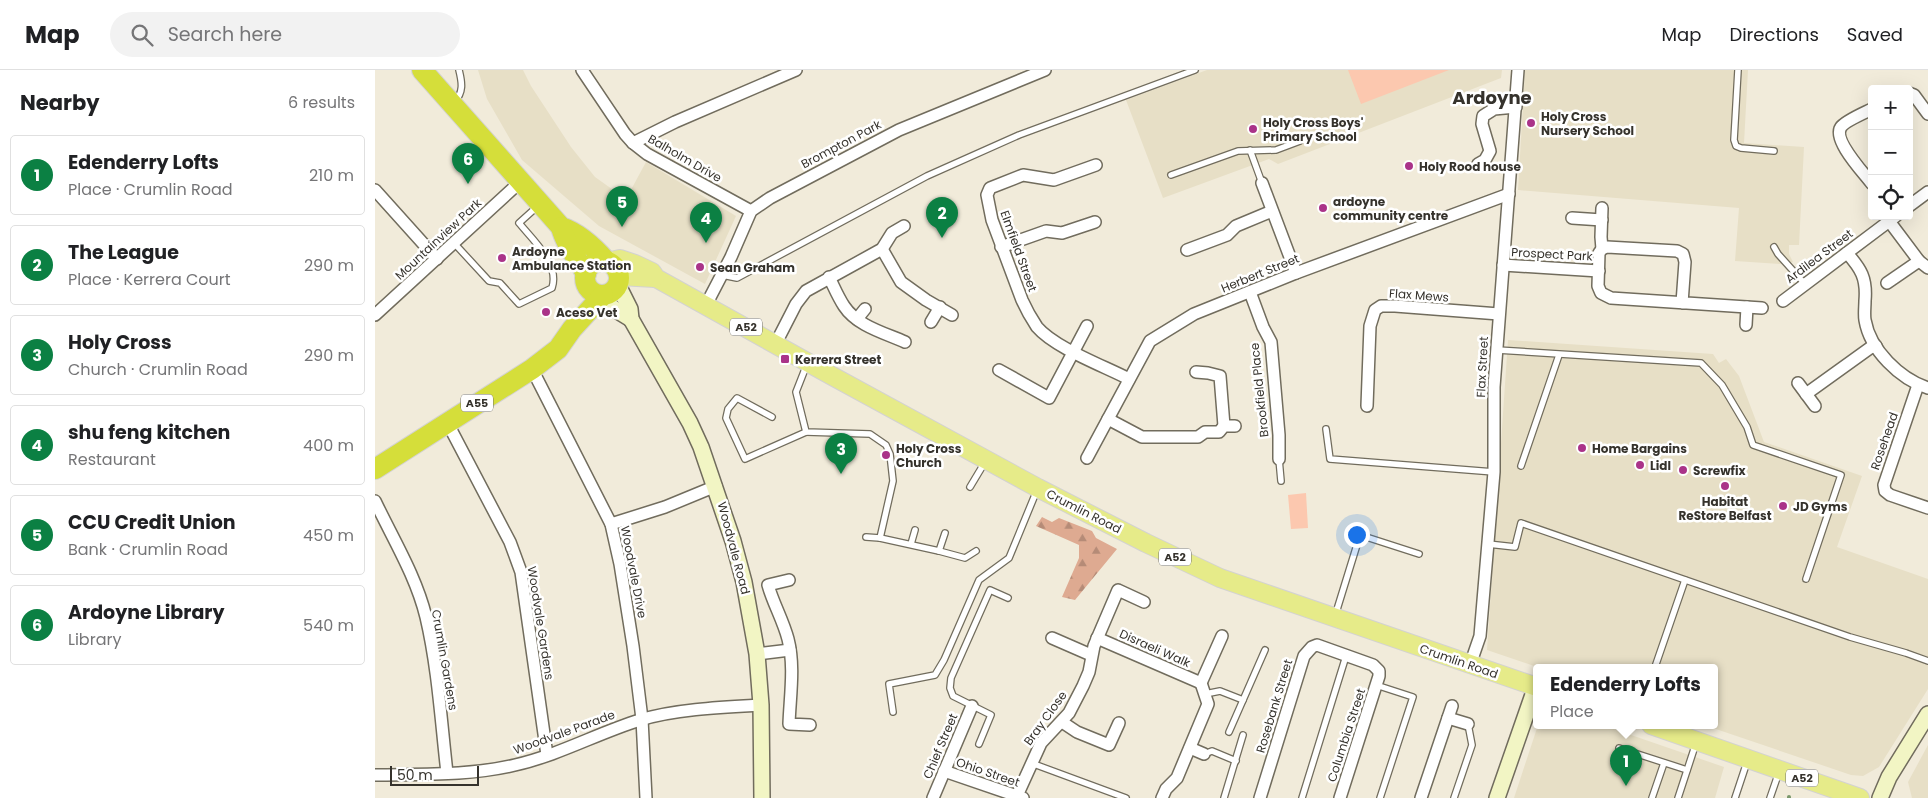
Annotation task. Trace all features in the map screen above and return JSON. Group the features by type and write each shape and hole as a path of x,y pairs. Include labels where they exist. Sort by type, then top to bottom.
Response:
{"highway":[{"path":"422,70 561,227 572,231 610,282"},
{"path":"561,227 563,236 592,292 610,282"},
{"path":"585,276 594,263 610,282"},
{"name":"A55","path":"572,329 581,305 585,276"},
{"name":"A55","path":"375,469 532,369 557,349 610,282"}],"main road":[{"name":"Crumlin Road","path":"610,282 656,278 1038,488 1146,543 1221,578 1533,686"},
{"name":"Woodvale Road","path":"610,282 630,309 631,319 690,423 716,486 744,582 757,654 761,705 762,798"},
{"path":"1497,798 1533,698"},
{"path":"1880,798 1889,777 1928,714"},
{"name":"A52","path":"1662,729 1860,798"}],"street":[{"name":"Balholm Drive","path":"581,70 633,143 647,154 751,211"},
{"path":"633,143 675,122 796,70"},
{"name":"Brompton Park","path":"751,211 769,198 899,130 1045,70"},
{"name":"Flax Street","path":"1470,665 1480,636 1494,472 1494,387 1518,70"},
{"path":"1913,95 1928,114"},
{"path":"1478,164 1485,160 1490,152 1482,124 1483,116 1494,109 1516,106"},
{"path":"1868,112 1843,125 1839,132 1840,141 1868,179"},
{"name":"Elmfield Street","path":"1096,165 1054,180 1023,175 990,188 987,195 992,220 1001,247 1027,312 1038,327 1074,352 1129,379"},
{"name":"Mountainview Park","path":"375,315 520,182"},
{"path":"1262,184 1296,273"},
{"path":"375,190 437,259"},
{"path":"1913,203 1928,192"},
{"name":"Herbert Street","path":"1087,458 1150,341 1194,314 1296,273 1509,194"},
{"name":"Prospect Park","path":"1602,208 1602,248 1599,253 1598,286 1601,293 1611,298 1762,308"},
{"path":"706,305 751,211"},
{"path":"1187,250 1227,236 1236,226 1272,211"},
{"path":"1572,218 1602,220"},
{"name":"Ardilea Street","path":"1783,301 1891,220"},
{"path":"1887,283 1923,264 1895,220"},
{"path":"1001,247 1046,231 1062,232 1095,222"},
{"path":"776,343 796,304 806,290 883,247 892,233 904,226"},
{"name":"Prospect Park","path":"1602,248 1607,246 1632,247 1677,251 1683,254 1685,262 1683,303"},
{"path":"883,247 890,264 901,282 952,315"},
{"name":"Rosehead","path":"1847,253 1865,279 1864,319 1876,346 1890,364 1904,376 1923,386 1884,485 1885,491 1890,495 1928,508"},
{"name":"Prospect Park","path":"1503,266 1599,271"},
{"path":"829,277 844,307 857,319 905,342"},
{"name":"Brookfield Place","path":"1251,292 1263,327 1271,342 1279,436 1279,459"},
{"name":"Flax Mews","path":"1367,406 1370,326 1375,310 1381,306 1395,306 1499,314"},
{"path":"1747,307 1747,325"},
{"path":"931,322 940,308"},
{"path":"857,319 865,310"},
{"path":"999,370 1049,398 1087,326"},
{"path":"1806,394 1870,348 1876,346"},
{"name":"Woodvale Drive","path":"532,369 611,524 621,564 632,637 642,719 646,798"},
{"path":"1108,419 1142,437 1198,437 1205,432 1219,432 1229,426 1220,376 1196,372"},
{"path":"1798,383 1815,406"},
{"name":"Woodvale Gardens","path":"447,422 510,542 521,572 547,755"},
{"path":"611,524 665,507 716,486"},
{"name":"Crumlin Gardens","path":"375,501 415,583 426,616 438,683 447,774"},
{"path":"789,580 768,585 790,650 789,724 810,725"},
{"name":"Bray Close","path":"1019,797 1031,763 1041,743 1062,722 1074,705 1083,686 1089,672 1091,655 1097,638 1117,590 1144,602"},
{"path":"1163,798 1166,789 1177,778 1208,704 1203,688 1222,636"},
{"path":"1052,638 1091,655"},
{"name":"Disraeli Walk","path":"1097,638 1203,688"},
{"name":"Rosebank Street","path":"1260,798 1307,651 1317,646 1377,667 1379,671 1377,682"},
{"path":"757,654 790,650"},
{"name":"Columbia Street","path":"1340,798 1377,682"},
{"name":"Woodvale Parade","path":"375,775 447,774 485,771 517,765 642,719 722,707 761,705"},
{"name":"Chief Street","path":"933,798 972,706"},
{"path":"1421,798 1452,706"},
{"path":"1448,718 1468,724"},
{"path":"1062,722 1077,732 1109,745 1119,723"},
{"path":"1190,748 1204,754"},
{"name":"Ohio Street","path":"944,771 1019,797"}],"lane":[{"path":"452,104 460,97 462,88 459,70"},
{"path":"722,274 737,278 927,176 1019,135 1195,70"},
{"path":"1738,70 1734,140 1736,146 1774,151"},
{"path":"1171,175 1238,151 1276,150 1300,142"},
{"path":"1250,150 1262,184"},
{"path":"454,243 489,281 500,283 519,304 528,301 552,288 554,282 552,268 539,246 519,224 540,204"},
{"path":"1774,247 1805,284"},
{"path":"1497,350 1701,364 1722,385 1747,427 1753,445 1841,476 1806,579"},
{"path":"1521,466 1559,355"},
{"path":"806,432 796,392 808,362"},
{"path":"772,417 737,398 728,409 726,418 745,459 806,432 870,434 887,445 893,481 880,538"},
{"path":"1326,429 1330,459 1494,472"},
{"path":"1279,459 1281,481"},
{"path":"970,487 986,460"},
{"path":"893,712 889,684 935,675 944,660 979,580 1009,558 1038,488"},
{"path":"1488,544 1515,547 1521,523 1576,544 1850,637 1928,661"},
{"path":"911,544 915,530"},
{"path":"939,551 945,533"},
{"path":"1334,618 1360,535 1419,554"},
{"path":"866,537 911,544 965,558 976,551"},
{"path":"1656,664 1685,580"},
{"path":"979,744 991,715 953,696 949,688 951,678 990,590 1008,598"},
{"path":"1229,732 1265,650"},
{"path":"1301,798 1346,656"},
{"path":"1377,682 1413,697 1380,798"},
{"path":"1203,688 1220,691 1243,700"},
{"path":"1454,798 1471,745 1468,724"},
{"path":"1224,798 1243,735"},
{"path":"1678,798 1697,741"},
{"path":"1619,748 1687,770"},
{"path":"1204,754 1212,751 1236,761"},
{"path":"1735,798 1748,758"},
{"path":"1031,763 1126,798"},
{"path":"1652,798 1664,763"},
{"path":"1770,798 1780,770"}],"shaded area":[{"path":"478,70 523,70 531,86 571,147 595,177 626,199 646,162 736,216 705,284 599,226 522,160 487,99"},
{"name":"Holy Cross Boys' Primary School","path":"1207,70 1502,70 1501,78 1278,164 1269,159 1163,198 1126,100"},
{"path":"1348,70 1449,70 1361,104"},
{"path":"1525,70 1748,70 1744,143 1804,147 1799,245 1789,245 1789,254 1793,262 1780,264 1735,261 1739,208 1518,190"},
{"path":"1508,340 1713,354 1719,363 1726,359 1739,376 1764,442 1862,476 1837,547 1928,579 1928,689 1879,767 1863,776 1851,775 1716,729 1718,729 1718,664 1533,664 1533,666 1487,650"},
{"path":"1306,493 1308,528 1291,529 1288,495"},
{"path":"1537,729 1614,729 1724,767 1715,798 1514,798"},
{"path":"1928,745 1928,798 1912,798 1908,782"}],"green space":[{"path":"1042,517 1052,522 1059,518 1092,531 1096,538 1117,549 1075,600 1062,597 1079,558 1079,545 1036,526"}],"place":[{"name":"Holy Cross Nursery School","path":"1531,123"},
{"name":"Holy Cross Boys' Primary School","path":"1253,129"},
{"name":"Holy Rood house","path":"1409,166"},
{"name":"Ardoyne Library","path":"468,184"},
{"name":"ardoyne community centre","path":"1323,208"},
{"name":"CCU Credit Union","path":"622,227"},
{"name":"The League","path":"942,238"},
{"name":"shu feng kitchen","path":"706,243"},
{"name":"Ardoyne Ambulance Station","path":"502,258"},
{"name":"Sean Graham","path":"700,267"},
{"name":"Aceso Vet","path":"546,312"},
{"name":"Kerrera Street","path":"785,359"},
{"name":"Home Bargains","path":"1582,448"},
{"name":"Holy Cross Church","path":"886,455"},
{"name":"Lidl","path":"1640,465"},
{"name":"Screwfix","path":"1683,470"},
{"name":"Holy Cross","path":"841,474"},
{"name":"Habitat ReStore Belfast","path":"1725,486"},
{"name":"JD Gyms","path":"1783,506"},
{"name":"Edenderry Lofts","path":"1626,786"}],"district":[{"name":"Ardoyne","path":"1492,97"}]}
